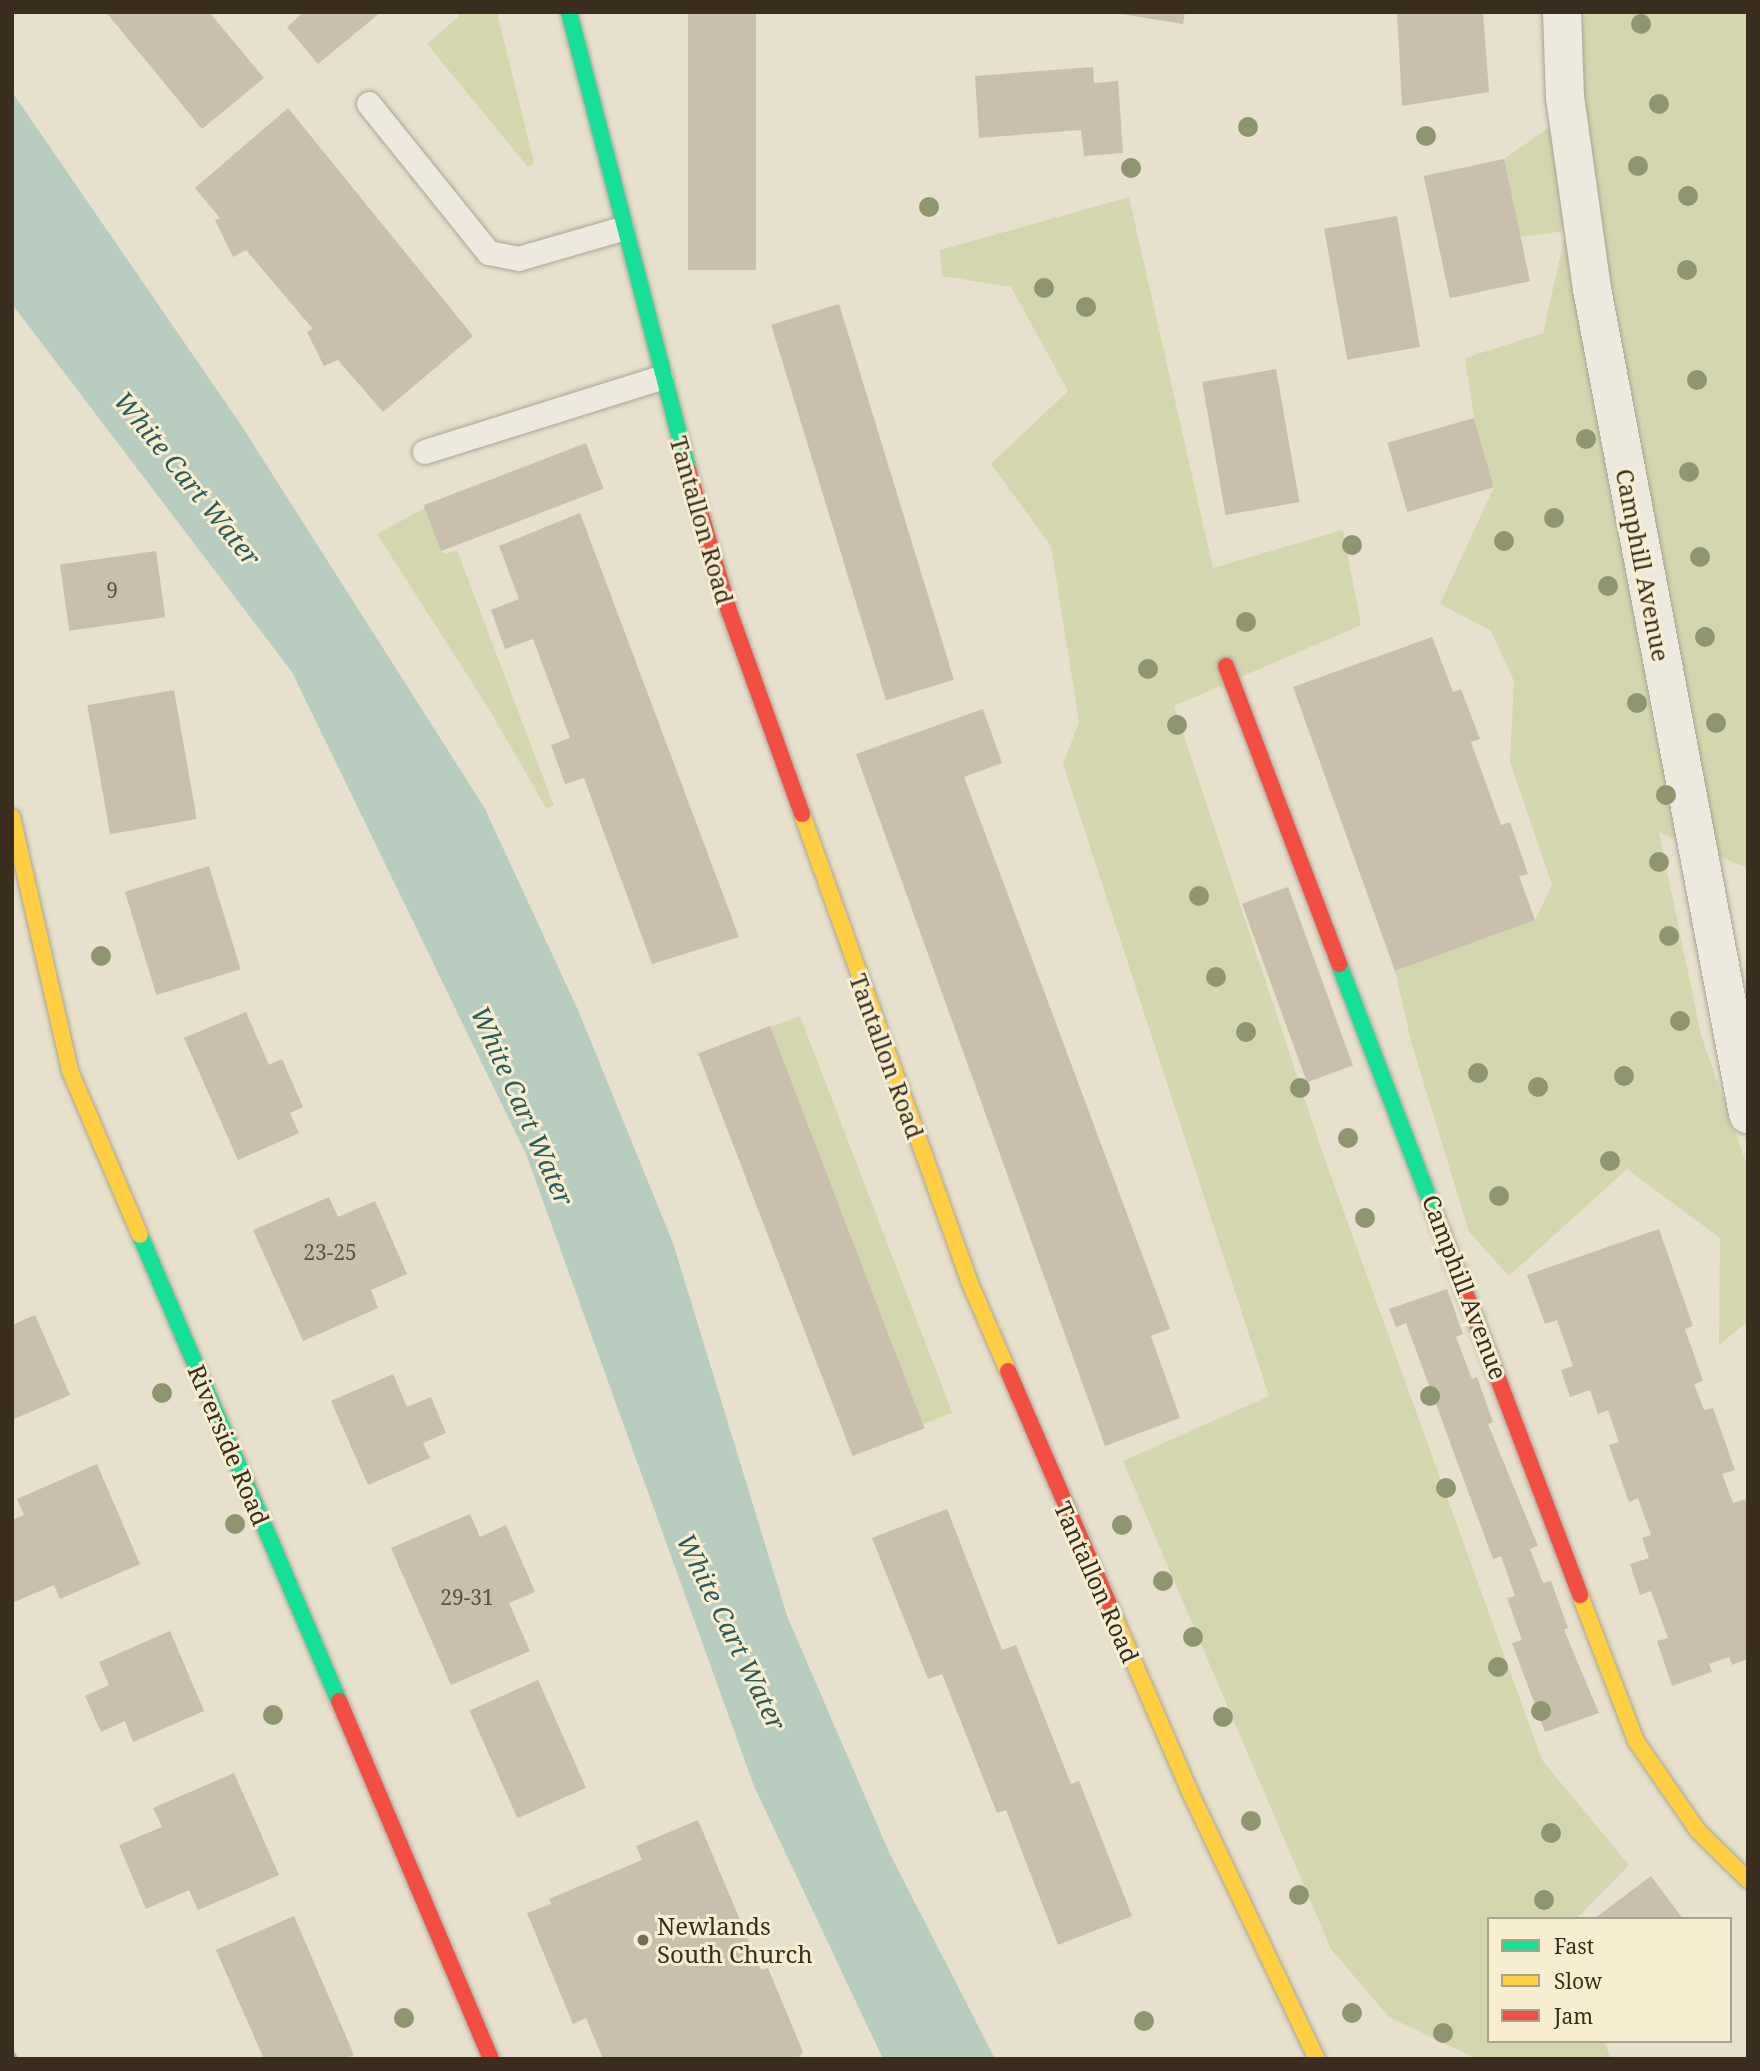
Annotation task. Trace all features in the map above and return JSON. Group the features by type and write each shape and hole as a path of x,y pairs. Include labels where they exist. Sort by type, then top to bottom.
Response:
{"street":[{"name":"Tantallon Road","path":"569,12 661,378 729,611 970,1281 1189,1790 1317,2059"},
{"name":"Camphill Avenue","path":"1562,12 1565,97 1592,289 1748,1114"},
{"name":"Camphill Avenue","path":"1226,666 1636,1741 1698,1830 1748,1880"},
{"name":"Riverside Road","path":"12,817 70,1071 491,2059"}],"lane":[{"path":"369,104 489,253 519,260 622,229"},
{"path":"425,452 661,378"}],"green space":[{"path":"457,12 497,12 534,163 528,167 427,44 459,16"},
{"path":"1583,12 1748,12 1748,868 1659,832 1701,1035 1748,1168 1748,1321 1719,1345 1720,1238 1627,1169 1509,1276 1469,1232 1412,1045 1395,971 1535,920 1552,885 1510,762 1514,681 1491,631 1440,604 1494,487 1474,418 1465,358 1543,333 1566,231 1520,237 1504,159 1578,107"},
{"path":"1129,197 1213,568 1343,530 1361,625 1174,706 1323,1154 1542,1760 1629,1865 1578,1917 1487,1917 1487,2043 1605,2043 1611,2059 1475,2058 1389,2017 1331,1949 1123,1461 1269,1396 1063,764 1079,722 1051,546 991,464 1068,391 1011,287 942,276 940,250"},
{"path":"425,508 444,554 457,550 554,806 546,808 489,709 377,534"},
{"path":"800,1016 952,1413 922,1424 770,1027"}],"water":[{"name":"White Cart Water","path":"12,92 241,425 484,807 578,1010 673,1243 787,1616 889,1852 995,2059 883,2059 754,1786 526,1154 292,672 12,304"}],"building":[{"path":"106,12 209,12 264,78 202,129"},
{"path":"304,12 381,12 318,64 287,27"},
{"path":"688,12 756,12 756,270 688,270"},
{"path":"1109,12 1185,12 1183,24"},
{"path":"1397,12 1483,12 1489,92 1402,106"},
{"path":"1093,67 1094,83 1118,81 1123,153 1084,156 1081,130 979,138 975,76"},
{"path":"288,108 473,336 383,412 338,360 324,366 307,332 313,329 246,250 233,257 215,220 220,218 195,188"},
{"path":"1504,159 1530,281 1450,298 1424,176"},
{"path":"1397,216 1420,347 1347,360 1324,229"},
{"path":"839,304 954,680 886,701 771,325"},
{"path":"1276,369 1299,502 1226,515 1202,382"},
{"path":"1474,418 1494,487 1407,512 1387,443"},
{"path":"586,443 604,489 441,551 424,505"},
{"path":"580,513 739,937 652,964 584,778 565,784 551,745 570,738 533,639 505,649 491,610 519,599 499,546"},
{"path":"156,551 165,617 69,631 60,564"},
{"path":"1432,637 1453,692 1461,689 1480,739 1471,742 1501,825 1510,822 1528,874 1519,876 1535,920 1395,971 1293,687"},
{"path":"174,690 197,819 110,834 87,705"},
{"path":"983,709 1002,763 964,777 1170,1329 1151,1336 1180,1418 1105,1446 856,754"},
{"path":"209,866 241,969 156,995 125,892"},
{"path":"1288,887 1353,1066 1307,1082 1242,904"},
{"path":"246,1012 269,1065 282,1059 303,1107 290,1113 299,1133 238,1160 184,1038"},
{"path":"770,1026 924,1428 853,1456 698,1054"},
{"path":"329,1197 338,1217 375,1201 407,1274 371,1290 378,1308 303,1341 253,1230"},
{"path":"1659,1229 1693,1326 1685,1329 1703,1381 1694,1384 1704,1410 1713,1408 1735,1470 1722,1474 1733,1503 1745,1499 1748,1507 1748,1659 1732,1665 1729,1657 1709,1664 1712,1672 1672,1686 1657,1641 1668,1638 1651,1591 1640,1595 1630,1564 1649,1558 1642,1538 1651,1535 1638,1498 1629,1502 1609,1445 1619,1442 1608,1410 1598,1414 1590,1390 1570,1397 1561,1370 1573,1366 1557,1320 1545,1324 1527,1275"},
{"path":"1447,1289 1463,1334 1456,1337 1472,1379 1477,1377 1493,1422 1488,1424 1538,1546 1530,1549 1543,1583 1551,1581 1568,1628 1564,1630 1599,1713 1545,1732 1512,1643 1522,1640 1507,1598 1515,1596 1501,1556 1493,1559 1406,1323 1396,1327 1389,1309"},
{"path":"35,1315 70,1395 12,1420 12,1325"},
{"path":"393,1374 407,1407 431,1397 446,1433 423,1443 430,1458 368,1485 331,1401"},
{"path":"97,1464 140,1564 60,1599 54,1585 12,1603 12,1520 24,1515 17,1499"},
{"path":"947,1509 1002,1650 1016,1645 1071,1784 1079,1781 1132,1916 1058,1945 1006,1810 997,1813 942,1674 928,1679 872,1538"},
{"path":"470,1514 480,1537 506,1525 535,1592 509,1603 530,1651 451,1685 391,1548"},
{"path":"170,1631 204,1711 133,1742 125,1721 101,1732 85,1696 109,1685 99,1662"},
{"path":"538,1680 586,1788 517,1818 469,1711"},
{"path":"234,1773 279,1875 198,1910 189,1890 146,1909 119,1845 162,1827 153,1808"},
{"name":"Newlands South Church","path":"698,1820 761,1970 768,1968 803,2052 797,2059 603,2059 586,2018 573,2024 527,1913 551,1904 549,1899 642,1860 636,1846"},
{"path":"1651,1876 1682,1917 1597,1917"},
{"path":"294,1916 354,2055 345,2059 264,2059 216,1950"}],"railway":[{"path":"12,2052 16,2059"}],"traffic: fast":[{"path":"569,12 688,470"},
{"path":"1339,964 1467,1297"},
{"path":"140,1235 339,1701"}],"traffic: slow":[{"path":"802,814 969,1281 1008,1371"},
{"path":"12,817 70,1071 140,1235"},
{"path":"1580,1595 1636,1741 1698,1831 1748,1880"},
{"path":"1113,1614 1189,1790 1317,2059"}],"traffic: jam":[{"path":"688,470 729,611 802,814"},
{"path":"1226,666 1339,964"},
{"path":"1467,1297 1580,1595"},
{"path":"1008,1371 1113,1614"},
{"path":"339,1701 491,2059"}],"place":[{"name":"Newlands South Church","path":"643,1940"}]}
